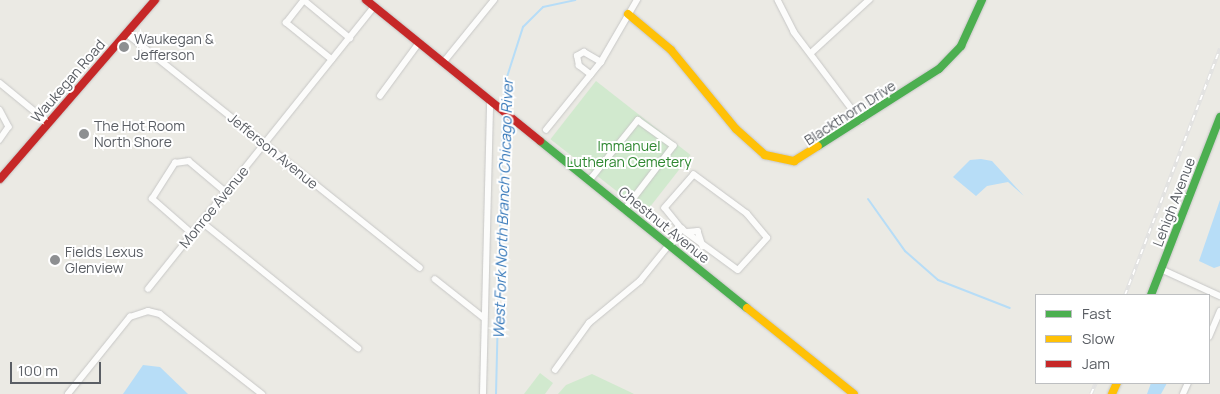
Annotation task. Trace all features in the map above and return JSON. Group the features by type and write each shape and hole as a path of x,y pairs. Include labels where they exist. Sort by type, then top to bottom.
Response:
{"street":[{"name":"Waukegan Road","path":"0,179 155,0"},
{"path":"332,60 286,23 304,0 350,38"},
{"name":"Chestnut Avenue","path":"366,0 854,394"},
{"path":"443,63 494,0"},
{"path":"546,130 601,62 637,0"},
{"path":"778,0 811,53 861,121"},
{"path":"811,53 869,0"},
{"name":"Blackthorn Drive","path":"628,14 671,50 736,129 764,155 794,161 861,121 948,60 969,31 982,0"},
{"name":"Monroe Avenue","path":"148,289 374,7"},
{"name":"Jefferson Avenue","path":"126,33 420,268"},
{"path":"380,96 418,43"},
{"path":"591,75 578,66 577,56 584,52 601,62"},
{"path":"0,83 49,123"},
{"path":"483,394 483,317 494,104"},
{"path":"0,110 9,127 0,140"},
{"name":"Lehigh Avenue","path":"1151,294 1220,117"},
{"path":"589,181 638,120 668,141 674,151 626,210"},
{"path":"192,234 152,199 175,163 189,161 226,192"},
{"path":"698,176 767,233 746,266 738,270 685,231 667,213 666,203 688,177 698,176"},
{"path":"202,222 358,348"},
{"path":"556,370 589,323 640,280 685,231"},
{"path":"1161,268 1220,296"},
{"path":"435,279 483,317"},
{"path":"68,394 130,317 148,310 160,314 262,394"},
{"path":"1210,335 1220,311"}],"green space":[{"name":"Immanuel Lutheran Cemetery","path":"596,81 691,155 645,213 550,139"},
{"path":"540,373 553,383 545,394 524,394"},
{"path":"592,374 634,394 558,394 566,385"}],"water":[{"path":"970,160 992,161 1024,196 1008,182 987,186 976,196 953,177"},
{"path":"1220,200 1220,266 1214,268 1199,261"},
{"path":"143,365 160,367 188,394 123,394"},
{"path":"1151,384 1166,384 1161,394 1147,394"}],"waterway":[{"name":"West Fork North Branch Chicago River","path":"504,107 505,83 523,27 543,7 575,0"},
{"name":"West Fork North Branch Chicago River","path":"496,394 503,114"},
{"path":"868,199 905,251 938,280 1010,308"}],"railway":[{"path":"1125,294 1220,49"},
{"path":"1091,394 1096,384"}],"traffic: fast":[{"path":"818,146 939,69 961,46 982,0"},
{"path":"1151,294 1220,117"},
{"path":"540,141 747,308"}],"traffic: slow":[{"path":"628,14 671,50 736,129 765,155 794,161 818,146"},
{"path":"747,308 854,394"},
{"path":"1112,394 1117,384"}],"traffic: jam":[{"path":"0,179 155,0"},
{"path":"366,0 540,141"}],"place":[{"name":"Waukegan & Jefferson","path":"124,47"},
{"name":"The Hot Room North Shore","path":"84,134"},
{"name":"Fields Lexus Glenview","path":"55,260"}]}
